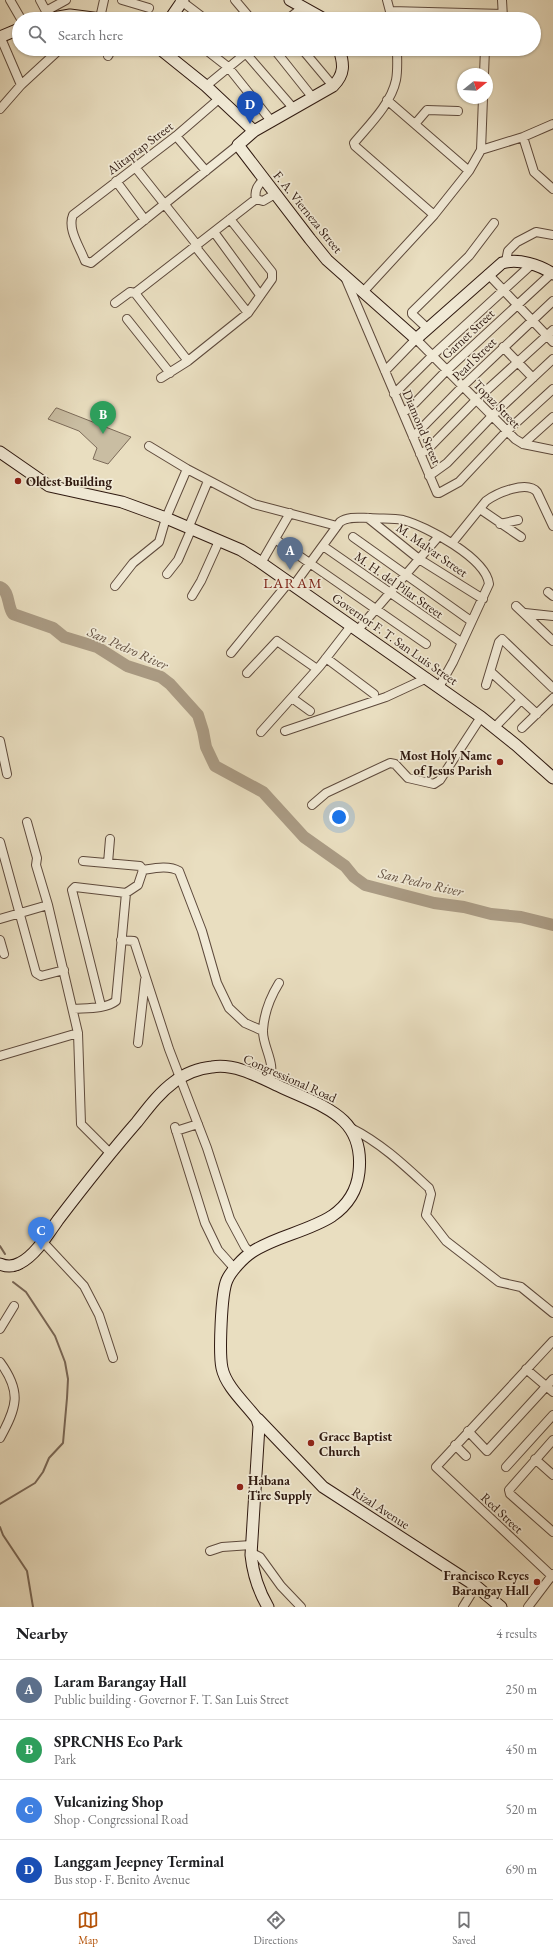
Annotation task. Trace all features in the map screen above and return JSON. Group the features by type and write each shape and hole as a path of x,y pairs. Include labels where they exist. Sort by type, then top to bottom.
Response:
{"street":[{"path":"10,0 17,12"},
{"path":"40,0 45,12"},
{"path":"52,12 66,0"},
{"path":"99,12 104,0"},
{"path":"122,0 149,8"},
{"path":"174,12 182,0 197,12"},
{"path":"235,0 245,12"},
{"path":"290,0 312,12"},
{"path":"386,0 391,12"},
{"path":"502,0 503,12"},
{"path":"297,12 304,7"},
{"path":"12,32 0,37 22,85"},
{"path":"0,109 22,85 53,56"},
{"path":"169,56 220,98 254,131"},
{"path":"214,56 228,67 272,122"},
{"path":"206,86 240,56"},
{"path":"252,56 294,109"},
{"path":"280,56 313,98"},
{"path":"308,56 333,86"},
{"path":"116,181 145,220 254,131 333,86 342,75 343,70 340,56"},
{"path":"397,56 396,80 387,100 354,143 355,146 434,216"},
{"path":"484,56 484,68"},
{"name":"Alitaptap Street","path":"145,220 91,263 86,261 72,230 70,221 73,215 176,136 220,98"},
{"path":"387,100 469,171"},
{"path":"363,292 434,216 469,171 481,150 483,104"},
{"path":"415,124 427,110 458,111"},
{"path":"481,150 523,137 553,124"},
{"path":"176,136 206,171"},
{"path":"523,137 534,172 552,188"},
{"name":"F. A. Vierneza Street","path":"238,145 310,240 327,260 416,339"},
{"path":"135,167 197,245 198,250 248,313"},
{"path":"256,198 255,193 257,186 264,179"},
{"path":"256,198 263,201 275,194"},
{"path":"135,294 256,198"},
{"path":"161,378 188,361 248,313 272,279 272,272 230,219"},
{"path":"427,328 412,314 412,312 468,256 494,223"},
{"path":"214,232 260,295"},
{"path":"506,262 508,251 517,242 536,232 553,235"},
{"path":"385,371 427,328 497,265 506,262 532,264 540,266 552,274"},
{"path":"394,394 432,355 532,264"},
{"path":"420,454 427,450 476,400 518,362 551,336 532,320 488,274"},
{"name":"Garnet Street","path":"402,413 427,392 447,370 552,274"},
{"name":"Diamond Street","path":"344,275 437,492 439,493 459,482 507,431"},
{"path":"115,303 130,292 135,294 188,361"},
{"name":"Pearl Street","path":"413,436 503,347 553,301"},
{"path":"127,319 170,373"},
{"name":"Topaz Street","path":"416,339 514,439 523,444 552,448"},
{"path":"503,347 533,378"},
{"path":"429,476 447,463 492,416 553,360"},
{"path":"507,431 551,394"},
{"path":"523,444 553,417"},
{"path":"149,446 208,481 254,504 337,526"},
{"name":"Governor F. T. San Luis Street","path":"0,452 49,486 122,502 190,527 251,556 481,717 553,778"},
{"path":"115,586 133,563 159,542 166,518 187,469"},
{"path":"167,574 178,560 208,481"},
{"path":"452,543 480,509 493,496 525,487 531,488 537,492 553,526"},
{"path":"480,509 500,524 522,537"},
{"path":"264,558 290,513"},
{"path":"230,653 310,563 337,526 346,519 368,518 404,520 452,543 478,565 487,577 488,588 440,687"},
{"name":"M. Malvar Street","path":"368,518 419,559 483,599"},
{"path":"500,524 518,520"},
{"path":"261,732 354,628 375,610 439,536"},
{"path":"353,537 471,621"},
{"path":"275,539 375,610 426,644"},
{"path":"192,596 201,581 219,541"},
{"name":"M. H. del Pilar Street","path":"323,546 461,642"},
{"path":"516,606 553,641"},
{"path":"525,613 553,616"},
{"path":"486,685 499,642 502,640 553,688"},
{"path":"247,673 277,641 317,669"},
{"path":"326,658 374,694"},
{"path":"490,672 537,714"},
{"path":"285,731 386,697 427,678"},
{"path":"292,698 310,711"},
{"path":"522,728 553,698"},
{"path":"494,728 521,700"},
{"path":"312,805 326,793 390,764 395,764 408,778 434,784 440,780 481,717"},
{"path":"0,741 7,774"},
{"path":"27,822 37,858 36,865 48,905 74,1009 78,1033 81,1124 110,1153"},
{"path":"108,863 110,839"},
{"path":"0,842 36,973 41,976 64,970"},
{"path":"83,861 140,866 143,870"},
{"path":"143,870 165,867 179,871 202,932 217,983 229,1008 246,1023 263,1031"},
{"path":"101,1006 72,890 75,886 126,893 138,885 143,870"},
{"path":"74,1009 113,1004 116,1001 126,893"},
{"path":"0,919 48,905"},
{"path":"0,940 4,954"},
{"path":"121,940 134,941 230,1219 245,1246 251,1253"},
{"path":"138,1043 146,977"},
{"path":"268,1081 271,1076 270,1060 263,1031 272,995 279,983"},
{"path":"0,1056 78,1033"},
{"name":"Congressional Road","path":"0,1264 9,1266 20,1264 42,1241 110,1153 163,1091 181,1078 197,1070 218,1066 242,1070 329,1109 351,1128 358,1143 360,1161 358,1180 352,1196 342,1208 331,1217 251,1253 235,1269 227,1281 221,1334 222,1367 228,1381 257,1419"},
{"path":"198,1124 176,1129 205,1222 218,1250 235,1269"},
{"path":"351,1128 364,1135 399,1160 429,1188 431,1194 426,1215 446,1241 499,1282 520,1287 553,1313"},
{"path":"42,1241 84,1286 100,1315 112,1358"},
{"path":"0,1329 14,1306"},
{"path":"466,1456 455,1446 553,1341"},
{"path":"0,1362 14,1385 15,1397 14,1410 0,1438"},
{"path":"526,1369 550,1389"},
{"path":"468,1431 487,1450 550,1389 553,1379"},
{"path":"506,1466 553,1415"},
{"path":"257,1419 260,1430 251,1550 253,1573 258,1590 268,1607"},
{"name":"Rizal Avenue","path":"257,1419 323,1487 476,1586 501,1607"},
{"path":"259,1440 267,1437 276,1437"},
{"path":"553,1440 509,1490 510,1494 553,1532"},
{"name":"Red Street","path":"455,1446 436,1468 552,1576"},
{"path":"535,1459 553,1475"},
{"path":"210,1551 222,1547 251,1550 260,1557 281,1586 301,1607"},
{"path":"528,1607 552,1576"},
{"path":"463,1607 476,1586"}],"shaded area":[{"path":"56,408 131,437 108,464 93,459 97,448 79,431 48,419"}],"waterway":[{"name":"San Pedro River","path":"0,587 7,595 13,614 53,628 64,637 97,647 127,666 161,677 170,684 198,715 206,747 215,766 263,792 304,837 345,866 354,877 365,885 434,903 464,907 491,914 521,917 553,925"},
{"path":"0,1246 5,1254"},
{"path":"0,1504 35,1483 43,1472 49,1458 63,1443 67,1398 68,1379 65,1362 55,1336 26,1292 13,1282"},
{"path":"0,1527 3,1535 27,1571 33,1607"}],"place":[{"name":"Langgam Jeepney Terminal","path":"250,124"},
{"name":"SPRCNHS Eco Park","path":"103,434"},
{"name":"Oldest Building","path":"18,481"},
{"name":"Laram Barangay Hall","path":"290,570"},
{"name":"Most Holy Name of Jesus Parish","path":"500,762"},
{"name":"Vulcanizing Shop","path":"41,1250"},
{"name":"Grace Baptist Church","path":"311,1443"},
{"name":"Habana Tire Supply","path":"240,1487"},
{"name":"Francisco Reyes Barangay Hall","path":"537,1582"}],"district":[{"name":"LARAM","path":"293,582"}]}
